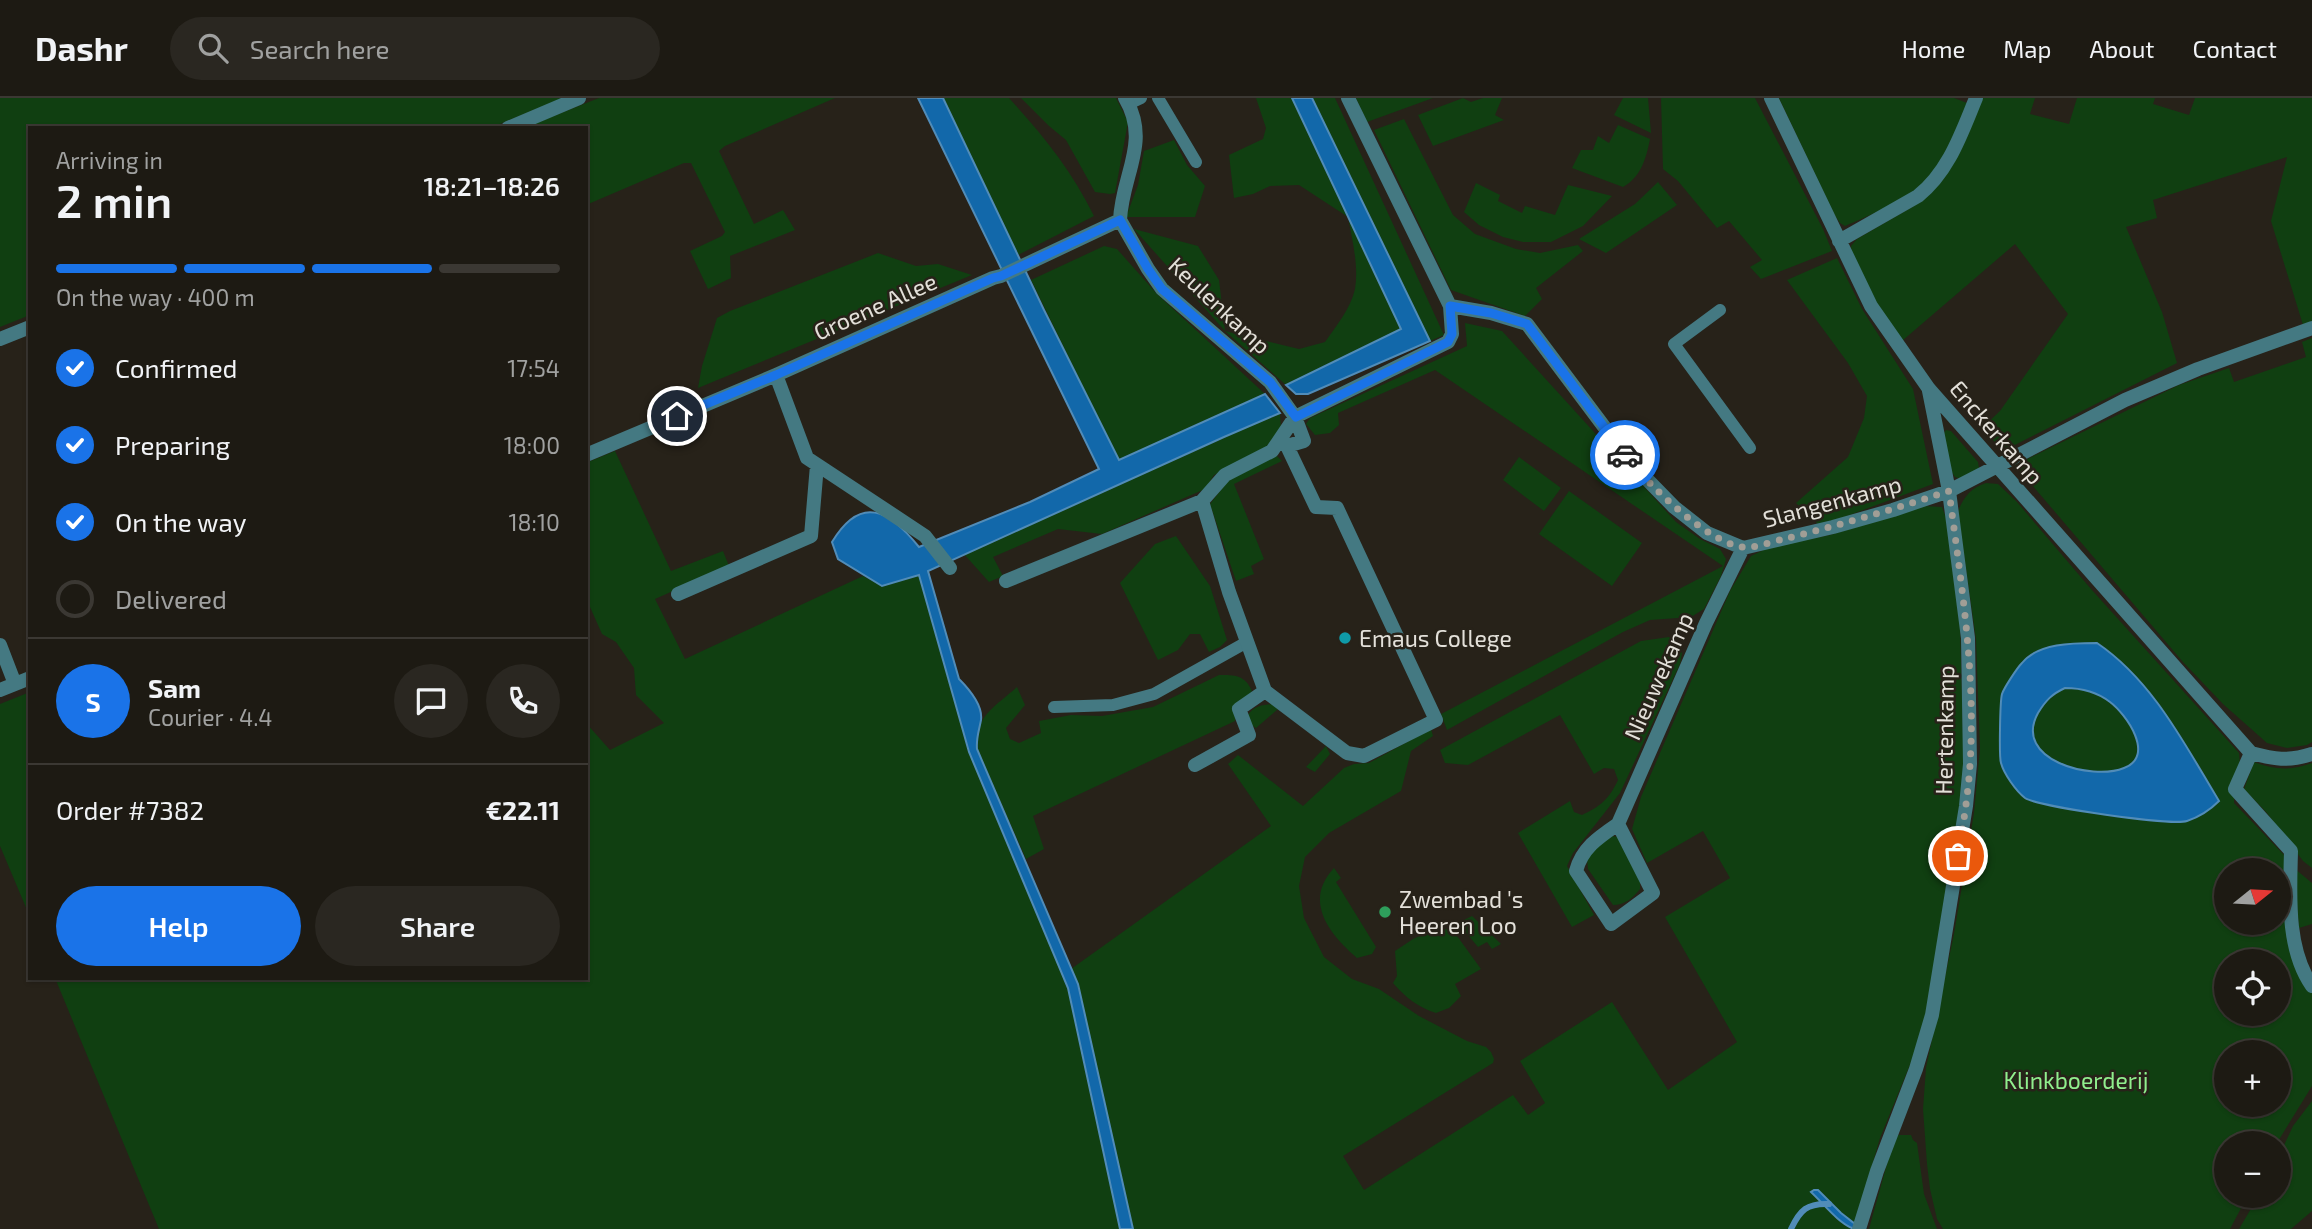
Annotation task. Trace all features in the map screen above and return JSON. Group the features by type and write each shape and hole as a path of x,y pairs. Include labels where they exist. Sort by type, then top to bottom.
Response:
{"street":[{"path":"513,126 579,98"},
{"path":"1006,581 1202,502 1225,475 1272,451 1296,417 1448,342 1452,334 1450,306 1348,98"},
{"name":"Enckerkamp","path":"1771,98 1871,306 1928,389 2251,753"},
{"path":"1839,241 1929,187 1956,147 1976,98"},
{"path":"1120,220 1137,135 1131,100"},
{"name":"Groene Allee","path":"588,454 776,375 1030,263 1120,220"},
{"name":"Keulenkamp","path":"1120,220 1162,289 1270,382 1296,417"},
{"name":"Slangenkamp","path":"1450,306 1491,313 1527,324 1632,464 1674,506 1707,533 1743,548 1833,527 1949,491 2125,400 2198,369 2312,328"},
{"path":"0,339 28,328"},
{"path":"776,375 807,457 925,536 950,568"},
{"name":"Hertenkamp","path":"1860,1229 1877,1171 1933,1016 1966,806 1970,764 1968,638 1949,491 1928,389"},
{"path":"1202,502 1265,691 1347,753 1364,756 1436,720 1336,508 1316,507 1287,446 1304,441 1296,417"},
{"path":"678,594 811,536 817,465"},
{"name":"Nieuwekamp","path":"1618,824 1653,893 1611,924 1576,871 1580,857 1598,837 1618,824 1706,624 1743,548"},
{"path":"0,645 15,684"},
{"path":"0,690 28,679"},
{"path":"1195,765 1249,735 1239,709 1265,691"},
{"path":"2312,754 2276,760 2251,753 2235,789 2291,851 2290,891 2294,940 2300,965 2312,986"}],"lane":[{"path":"1158,98 1196,163"},
{"path":"1720,310 1674,344 1750,448"},
{"path":"1054,707 1113,705 1154,694 1247,642"}],"green space":[{"path":"0,98 563,98 495,126 28,126 28,316 0,327"},
{"path":"599,98 835,98 719,151 754,224 783,210 795,230 730,256 731,278 708,289 690,251 725,232 691,163 684,163 588,204 588,126 528,126"},
{"path":"943,98 1009,98 1056,154 1094,216 1018,255"},
{"path":"1021,98 1116,98 1128,122 1115,193 1095,192 1066,140"},
{"path":"1256,98 1292,98 1401,329 1286,385 1225,331 1299,349 1325,342 1343,317 1353,296 1356,262 1348,217 1299,185 1270,186 1253,194 1234,198 1229,155 1263,139 1266,128"},
{"path":"1312,98 1335,98 1444,335 1430,341"},
{"path":"1356,98 1433,98 1367,122"},
{"path":"1463,98 1471,102 1483,98 1502,98 1495,115 1504,120 1433,146 1418,115"},
{"path":"1623,98 1648,98 1651,133 1614,115"},
{"path":"1661,98 1755,98 1832,251 1761,279 1750,267 1762,260 1729,221 1717,228 1678,181 1663,169"},
{"path":"1779,98 1954,98 1967,103 1945,154 1926,181 1899,201 1845,226 1834,214"},
{"path":"1981,98 2035,98 2030,114 2069,124 2077,98 2155,98 2153,104 2189,115 2195,98 2312,98 2312,321 2303,325 2271,221 2287,157 2153,200 2157,218 2126,227 2162,312 2177,363 2003,451 1982,428 2000,411 2068,314 2015,244 1902,341 1877,304 1852,254 1851,246 1857,239 1914,206"},
{"path":"1404,119 1453,215 1475,234 1516,249 1540,253 1578,245 1583,251 1536,288 1542,299 1525,316 1451,290 1374,130"},
{"path":"1618,125 1650,139 1642,167 1629,183 1623,187 1572,168 1581,150 1593,150 1598,136 1609,143"},
{"path":"1174,140 1187,165 1205,186 1195,217 1126,217 1138,185 1144,151"},
{"path":"1658,182 1677,205 1606,253 1579,239 1635,204"},
{"path":"1476,183 1500,195 1498,201 1522,213 1525,206 1555,215 1568,185 1612,196 1583,226 1551,242 1523,242 1503,237 1479,225 1464,212"},
{"path":"1134,229 1198,246 1219,280 1225,331"},
{"path":"1104,246 1117,249 1157,294 1265,394 1119,461 1031,280"},
{"path":"878,253 916,266 938,264 972,275 698,388 717,318"},
{"path":"1837,258 1862,309 1913,389 1933,484 1820,526 1796,503 1848,457 1864,418 1867,396 1848,363 1787,280"},
{"path":"1465,323 1502,331 1676,522 1720,549 1726,559 1721,576 1704,609 1691,617 1650,620 1623,632 1447,730 1441,714 1723,566 1435,370 1338,413 1339,425 1330,433 1315,435 1306,424 1310,418 1467,346"},
{"path":"2312,338 2312,742 2287,748 2267,743 2223,704 2183,662 2015,465 2179,385 2229,368 2234,382 2306,357 2302,342"},
{"path":"1280,413 1281,429 1265,448 1214,475 1205,489 1102,534 1058,529 993,557 1003,576 989,582 963,553"},
{"path":"1946,430 1951,431 1978,462 1979,468 1962,479 1955,477 1951,471 1943,434"},
{"path":"615,451 671,571 723,551 729,566 655,599 685,659 863,576 882,586 919,574 969,752 1068,988 1120,1229 159,1229 56,980 588,980 588,725 610,750 664,723 636,695 634,668 616,642 602,634 588,602 588,462"},
{"path":"1277,456 1282,461 1234,484 1264,559 1251,566 1254,574 1236,581 1210,504 1231,477"},
{"path":"1519,457 1561,488 1544,511 1503,480"},
{"name":"Klinkboerderij","path":"1986,483 1998,484 2017,502 2091,589 2239,753 2240,765 2235,774 2234,803 2285,856 2214,858 2214,935 2288,935 2312,992 2312,1086 2284,1131 2214,1131 2214,1208 2241,1208 2230,1229 1943,1229 1937,1219 1930,1189 1923,1109 1926,1068 1954,934 1974,813 1980,749 1976,639 1958,512 1968,494"},
{"path":"1569,491 1642,543 1612,586 1539,534"},
{"path":"1923,506 1942,507 1946,518 1960,627 1964,770 1959,824 1925,1028 1880,1138 1855,1224 1826,1197 1838,1218 1851,1229 1133,1229 1078,984 1071,969 1271,826 1228,764 1238,755 1303,806 1344,768 1369,763 1431,729 1433,736 1411,751 1401,791 1329,833 1305,857 1299,886 1304,918 1324,957 1352,979 1379,989 1419,1016 1467,1041 1486,1047 1494,1059 1493,1063 1343,1156 1364,1190 1513,1095 1528,1115 1545,1103 1520,1061 1612,1002 1668,1090 1737,1042 1665,917 1730,878 1703,831 1647,863 1632,829 1641,797 1730,591 1751,556 1770,547 1830,535"},
{"path":"1176,536 1210,586 1227,640 1209,652 1200,634 1190,634 1178,650 1158,660 1120,583 1155,544"},
{"path":"1669,637 1682,653 1680,664 1620,793 1573,853 1567,866 1594,915 1572,927 1518,833 1570,801 1574,812 1582,815 1594,808 1608,797 1618,780 1614,769 1604,768 1594,774 1560,715 1468,765 1445,763 1440,750 1641,641"},
{"path":"1219,675 1239,677 1252,691 1235,714 1235,721 1033,816 1044,849 1026,859 977,749 979,728 994,707 1017,687 1025,705 1006,728 1010,739 1019,743 1041,733 1039,721 1071,715 1102,716 1153,707"},
{"path":"28,693 28,912 0,846 0,704"},
{"path":"1272,704 1278,709 1256,728 1250,724 1247,716 1252,710"},
{"path":"1326,746 1330,754 1315,772 1306,767"},
{"path":"2254,762 2283,768 2312,763 2312,868 2303,861 2267,813 2244,789"},
{"path":"1612,836 1618,837 1640,880 1640,889 1635,895 1617,905 1613,905 1588,869 1587,859 1601,841"},
{"path":"1334,868 1341,878 1336,882 1376,947 1372,954 1357,958 1337,938 1323,916 1321,893 1325,880"},
{"path":"2294,868 2312,883 2312,924 2299,928"},
{"path":"1472,916 1501,944 1492,949 1487,942 1478,947 1458,923"},
{"path":"1435,929 1452,929 1481,969 1455,984 1461,996 1449,1008 1436,1013 1413,1002 1393,983 1397,976 1395,951"},
{"path":"2312,1101 2312,1211 2291,1229 2239,1229 2251,1208 2291,1208 2291,1131"},
{"path":"1895,1135 1911,1135 1917,1143 1924,1194 1937,1229 1869,1229"}],"water":[{"path":"918,98 943,98 1119,460 1265,394 1280,413 928,571 959,679 971,692 980,709 977,749 1078,984 1133,1229 1120,1229 1068,988 969,752 919,575 882,586 838,559 832,542 854,517 875,513 897,524 919,547 1030,502 1099,469"},
{"path":"1292,98 1312,98 1430,341 1308,394 1296,394 1286,385 1401,329"},
{"path":"2097,643 2135,676 2180,736 2219,801 2208,810 2187,821 2176,822 2106,815 2035,802 2025,798 2011,782 2000,759 2001,707 2005,687 2022,663 2037,651 2067,644","holes":["2065,688 2089,691 2117,708 2130,725 2138,745 2138,754 2133,762 2124,768 2093,772 2059,763 2045,754 2036,743 2033,729 2038,713 2053,695"]},
{"path":"1818,1190 1855,1224 1854,1229 1831,1213 1811,1192"}],"waterway":[{"path":"1791,1229 1805,1209 1829,1204"}],"way so far":[{"path":"1625,455 1674,506 1707,533 1743,548 1833,527 1949,491 1968,638 1970,764 1958,856"}],"place":[{"name":"Emaus College","path":"1345,638"},
{"name":"Zwembad 's Heeren Loo","path":"1385,912"}],"route":[{"path":"677,416 1001,276 1120,220 1162,289 1270,382 1296,417 1448,342 1452,334 1450,306 1491,313 1527,324 1625,455"}]}
